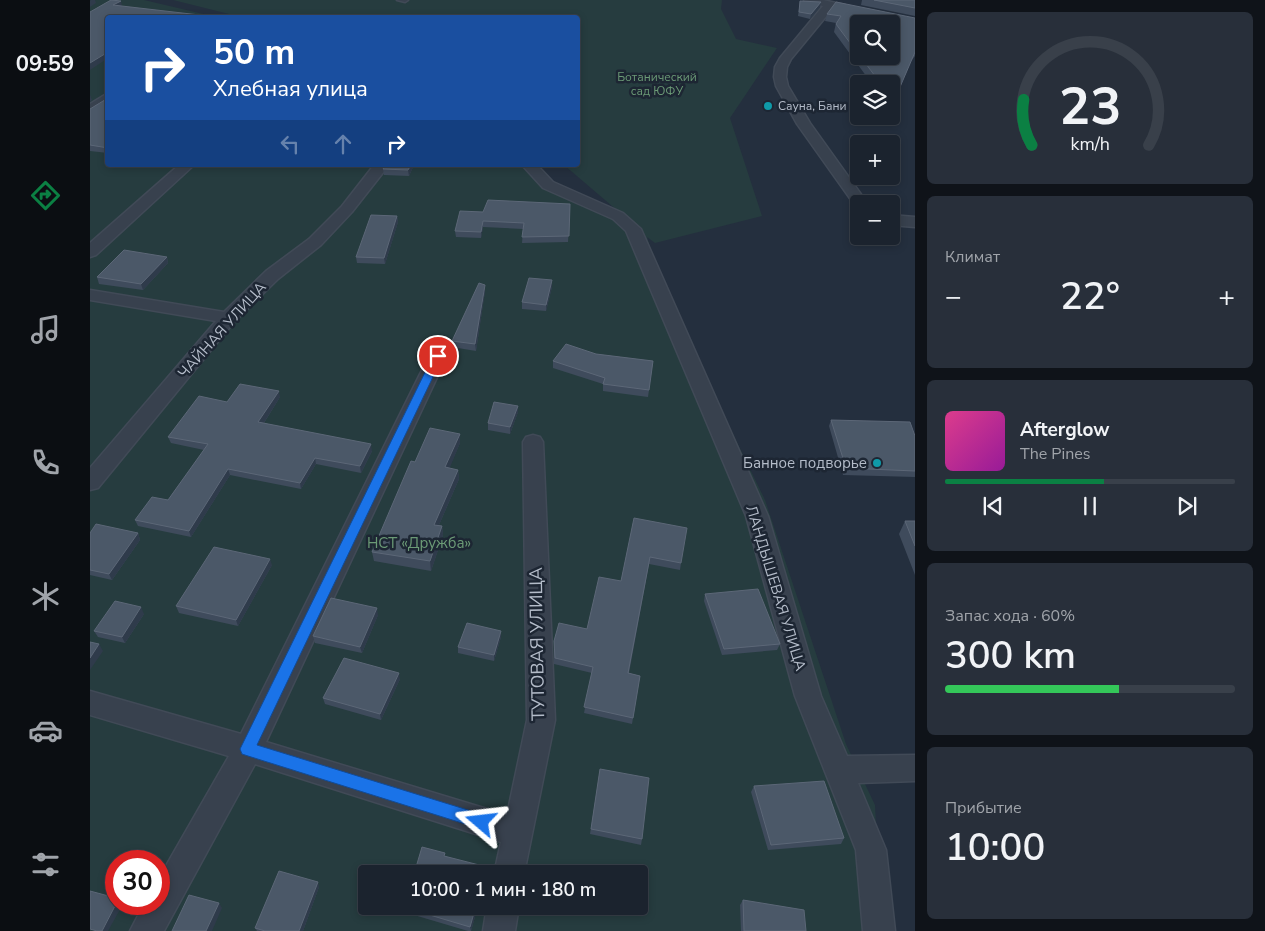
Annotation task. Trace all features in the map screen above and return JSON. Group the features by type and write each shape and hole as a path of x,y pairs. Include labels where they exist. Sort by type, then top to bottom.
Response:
{"street":[{"path":"809,0 849,8"},
{"path":"830,5 786,58 780,77 782,86 804,124 855,195"},
{"path":"90,94 105,96"},
{"path":"90,110 105,99"},
{"path":"90,252 185,167"},
{"name":"ЧАЙНАЯ УЛИЦА","path":"90,482 228,318 272,275 315,242 347,209 380,167"},
{"name":"ЛАНДЫШЕВАЯ УЛИЦА","path":"531,167 548,185 618,216 633,229 757,516 808,696 871,850 879,931"},
{"path":"900,221 915,222"},
{"path":"90,295 228,318"},
{"path":"146,931 248,749 438,356"},
{"name":"ТУТОВАЯ УЛИЦА","path":"511,865 541,720 533,442"},
{"path":"90,703 248,749 517,833"},
{"path":"838,770 915,768"},
{"path":"499,931 502,915"}],"lane":[{"path":"400,0 405,0"}],"green space":[{"name":"НСТ «Дружба»","path":"90,0 144,0 208,15 105,15 105,167 536,167 554,190 639,229 566,167 580,167 580,15 233,15 173,0 722,0 721,9 736,39 777,48 730,118 762,216 655,243 647,237 664,292 765,500 846,744 875,805 881,931 90,931"}],"building":[{"path":"111,0 121,1 113,5 200,15 105,15 105,54 90,63 90,12"},
{"path":"874,0 915,0 915,8"},
{"path":"800,1 821,2 811,14 799,12"},
{"path":"836,2 915,18 915,52 900,87 900,75 874,75 867,65 900,65 900,15 850,15 850,43 836,24 841,16 827,14"},
{"path":"105,100 105,148 90,145 90,109"},
{"path":"384,167 410,167 408,170 383,169"},
{"path":"488,200 570,204 569,236 522,237 524,223 483,221 481,232 455,231 460,211 483,212"},
{"path":"371,215 397,216 384,258 356,257"},
{"path":"124,250 167,257 141,284 97,277"},
{"path":"529,278 552,280 546,305 522,302"},
{"path":"479,283 485,285 475,344 452,341"},
{"path":"566,344 596,354 653,361 649,390 603,384 605,378 553,361"},
{"path":"240,384 279,391 258,422 371,444 360,466 315,458 300,483 228,469 189,531 135,520 152,497 168,500 208,444 168,437 199,396 227,402"},
{"path":"494,402 518,406 510,427 488,423"},
{"name":"Банное подворье","path":"831,420 910,422 915,436 915,471 846,468"},
{"path":"430,428 460,434 445,467 458,470 434,525 442,526 430,561 372,552 411,461 415,462"},
{"path":"634,518 687,528 681,563 650,557 628,673 640,676 633,718 584,707 593,667 555,658 554,641 559,623 587,629 599,577 621,581"},
{"path":"905,521 915,521 915,546"},
{"path":"96,524 138,533 109,574 90,570 90,533"},
{"path":"214,547 270,559 236,620 176,606"},
{"path":"758,589 780,644 724,649 705,594"},
{"path":"331,598 377,608 360,647 313,636"},
{"path":"115,601 141,607 122,637 94,631"},
{"path":"467,623 501,631 494,655 458,647"},
{"path":"90,642 99,644 90,658"},
{"path":"344,658 399,673 380,714 323,698"},
{"path":"600,769 649,778 642,839 591,829"},
{"path":"824,781 844,838 771,845 754,786"},
{"path":"422,847 445,853 444,856 479,865 417,865"},
{"path":"279,871 318,882 299,931 265,931 255,928"},
{"path":"90,891 105,895 105,915 110,915 102,931 90,929"},
{"path":"189,895 219,903 206,931 172,931"},
{"path":"743,900 804,910 806,931 744,931"},
{"path":"430,915 473,915 470,927"}],"place":[{"name":"Сауна, Бани","path":"768,106"},
{"name":"Банное подворье","path":"877,463"}],"route":[{"path":"438,356 248,749 481,822"}],"park label":[{"name":"Ботанический сад ЮФУ","path":"657,84"}]}
